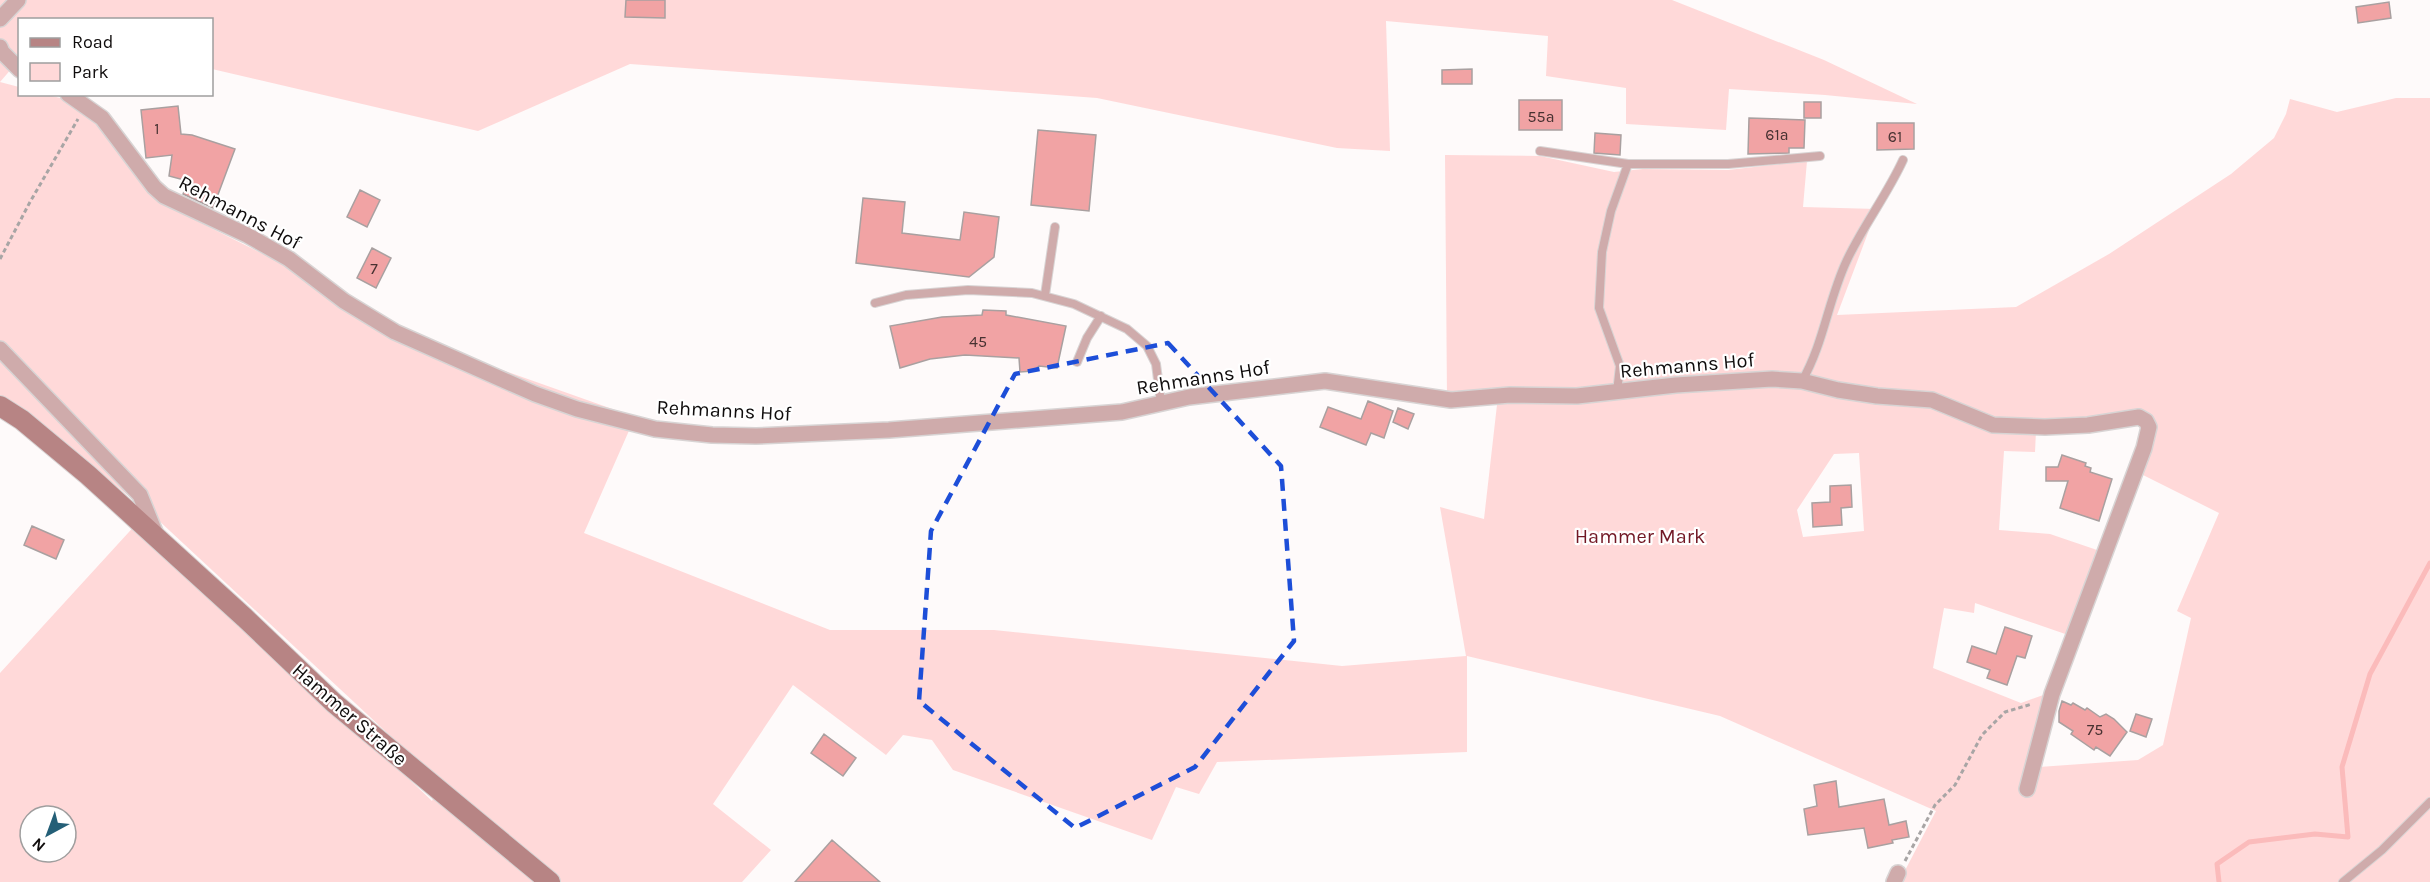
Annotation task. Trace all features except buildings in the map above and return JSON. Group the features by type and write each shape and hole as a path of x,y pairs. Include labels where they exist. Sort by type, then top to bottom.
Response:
{"main road":[{"name":"Hammer Straße","path":"0,406 56,447 157,537 334,704 550,882"}],"street":[{"path":"0,19 18,0"},
{"path":"0,47 18,68"},
{"name":"Rehmanns Hof","path":"71,96 102,118 154,187 164,196 247,235 278,253 344,301 395,332 536,394 616,421 656,429 711,435 800,435 1122,412 1189,397 1325,381 1450,400 1510,395 1577,396 1772,379 1802,381 1857,393 1932,400 1993,425 2045,427 2088,425 2139,417 2146,421 2149,427 2144,448 2052,694 2027,789"},
{"name":"Hammer Straße","path":"0,349 140,495 157,537"}],"lane":[{"path":"1540,151 1628,164 1728,164 1820,156"},
{"path":"1802,381 1811,366 1825,330 1846,261 1903,160"},
{"path":"1617,392 1620,366 1599,308 1601,263 1611,211 1628,164"},
{"path":"1045,295 1055,227"},
{"path":"875,303 906,296 968,290 1045,295 1128,328 1146,346 1156,364 1161,403"},
{"path":"1077,362 1087,338 1101,316"},
{"path":"2343,882 2382,850 2430,802"}],"path":[{"path":"0,259 86,105"},
{"path":"1896,877 1935,805 1955,784 1982,735 2005,712 2035,704 2052,694"}],"highlighted area":[{"path":"1168,343 1281,466 1294,641 1195,767 1075,828 919,701 931,531 1015,374"}],"green space":[{"path":"0,0 1672,0 1824,60 1917,104 1729,89 1726,130 1626,124 1626,88 1546,76 1548,36 1386,21 1390,151 1337,148 1097,98 630,64 478,131 213,69 213,18 18,18 18,61 0,82"},
{"name":"Hammer Mark","path":"0,82 18,87 18,96 52,96 85,104 157,201 289,267 404,335 635,417 584,533 830,630 994,630 1342,666 1466,656 1440,507 1484,519 1498,396 1447,397 1445,155 1540,156 1614,172 1643,169 1728,170 1807,161 1803,207 1877,209 1837,315 2016,307 2109,254 2231,174 2274,138 2286,114 2290,99 2337,112 2396,98 2430,98 2430,882 1899,882 1936,811 1720,716 1467,656 1467,752 1217,762 1199,794 1176,787 1152,840 953,770 932,740 903,735 886,755 793,685 713,804 771,850 742,882 0,882 0,673 139,521 432,801 440,782 156,518 28,415 0,398","holes":["2132,421 2143,426 2142,436 2100,551 2050,534 1999,530 2004,451 2035,452 2036,431","1859,453 1864,531 1803,537 1797,510 1834,454","2139,473 2219,513 2177,611 2191,618 2163,745 2138,760 2039,767 2057,692","1975,603 2071,636 2049,693 2021,703 1933,668 1944,608 1974,613"]}],"waterway":[{"path":"2219,882 2217,864 2249,842 2315,834 2348,837 2342,767 2370,674 2430,563"}]}
